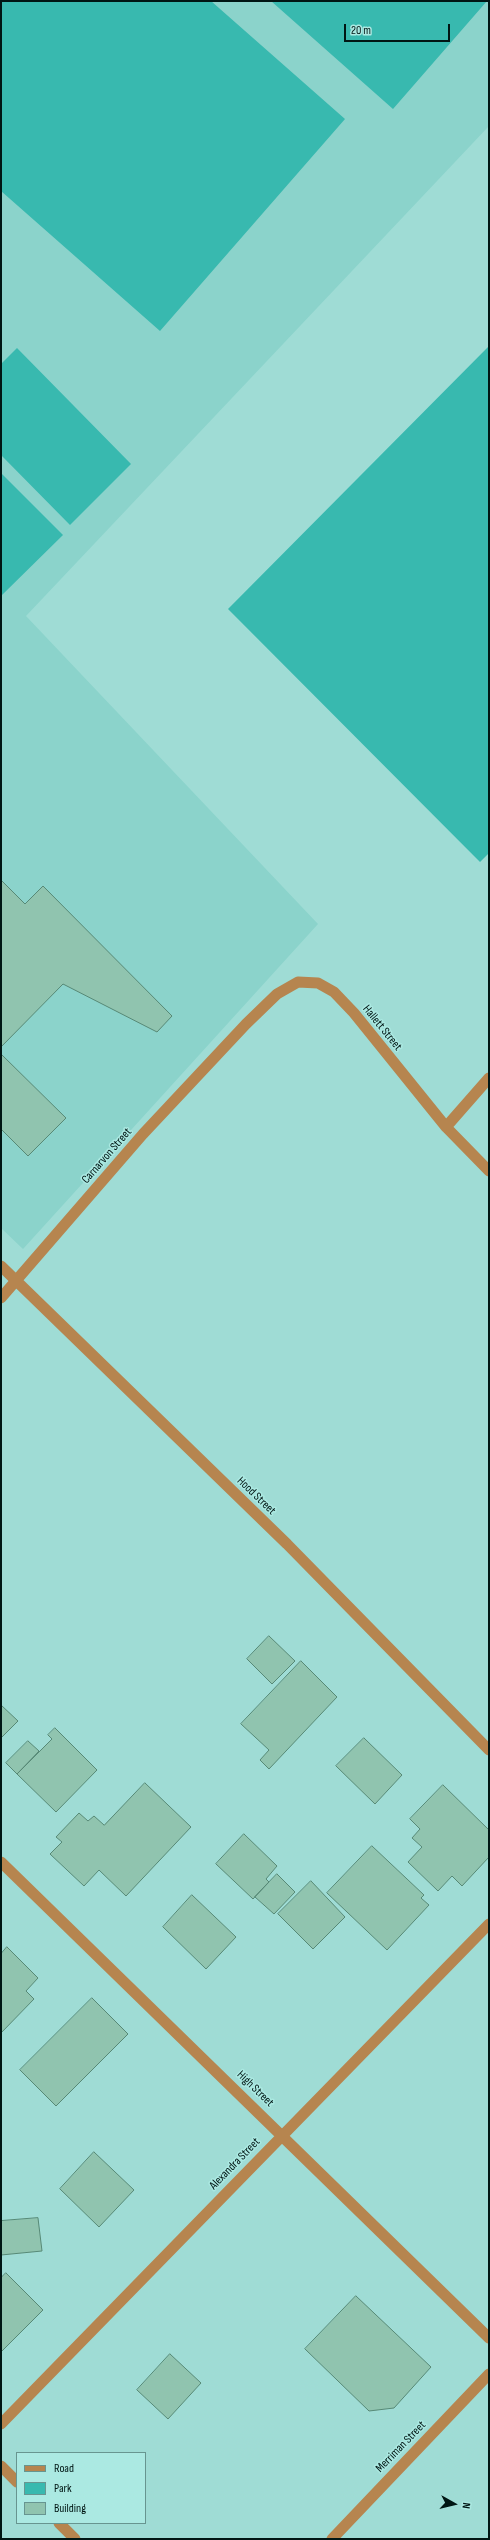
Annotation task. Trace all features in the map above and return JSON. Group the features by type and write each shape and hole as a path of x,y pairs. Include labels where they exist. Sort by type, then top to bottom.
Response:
{"street":[{"name":"Hallett Street","path":"237,1034 285,988 304,981 325,985 354,1013 446,1127 489,1170"},
{"name":"Carnarvon Street","path":"1,1298 143,1134 237,1034"},
{"path":"446,1127 489,1078"},
{"name":"Hood Street","path":"1,1266 287,1544 489,1750"},
{"name":"High Street","path":"1,1862 282,2134 489,2338"},
{"name":"Alexandra Street","path":"1,2424 282,2134 489,1924"},
{"name":"Merriman Street","path":"332,2539 489,2374"},
{"path":"1,2466 16,2481"},
{"path":"60,2524 75,2539"}],"shaded area":[{"path":"1,1 489,1 489,126 26,616 318,924 23,1249 1,1228"}],"green space":[{"path":"1,1 211,1 345,119 160,331 1,191"},
{"path":"271,1 487,1 393,109"},
{"path":"489,346 489,853 480,862 228,609"},
{"path":"17,348 131,464 70,525 1,455 1,364"},
{"path":"1,473 63,535 1,596"}],"building":[{"path":"1,880 25,904 43,886 172,1016 157,1032 63,984 1,1047"},
{"path":"1,1054 66,1118 28,1156 1,1129"},
{"path":"269,1636 295,1661 272,1684 247,1659"},
{"path":"301,1661 337,1697 269,1769 260,1760 269,1750 241,1724"},
{"path":"1,1705 18,1721 1,1738"},
{"path":"55,1728 97,1770 56,1812 17,1774 52,1739 48,1735"},
{"path":"364,1738 402,1775 375,1804 336,1766"},
{"path":"28,1741 39,1751 17,1774 6,1763"},
{"path":"145,1783 191,1827 126,1896 99,1870 84,1886 50,1854 62,1842 56,1837 79,1813 88,1821 94,1816 104,1825"},
{"path":"443,1785 489,1830 489,1857 462,1886 452,1876 438,1891 408,1862 422,1847 412,1838 420,1829 410,1819"},
{"path":"244,1834 277,1866 266,1879 269,1882 253,1899 216,1864"},
{"path":"372,1846 424,1895 421,1898 429,1905 387,1950 327,1893"},
{"path":"277,1874 295,1892 274,1914 255,1897"},
{"path":"311,1881 345,1917 313,1949 278,1914"},
{"path":"192,1895 236,1937 206,1969 163,1927"},
{"path":"7,1947 38,1978 26,1991 34,1999 1,2033 1,1954"},
{"path":"92,1998 128,2034 56,2106 20,2070"},
{"path":"94,2152 134,2190 99,2227 60,2189"},
{"path":"38,2218 42,2251 1,2255 1,2221"},
{"path":"6,2273 43,2310 1,2352 1,2278"},
{"path":"356,2296 431,2367 394,2408 369,2411 305,2349"},
{"path":"170,2354 201,2383 168,2419 137,2390"}]}
